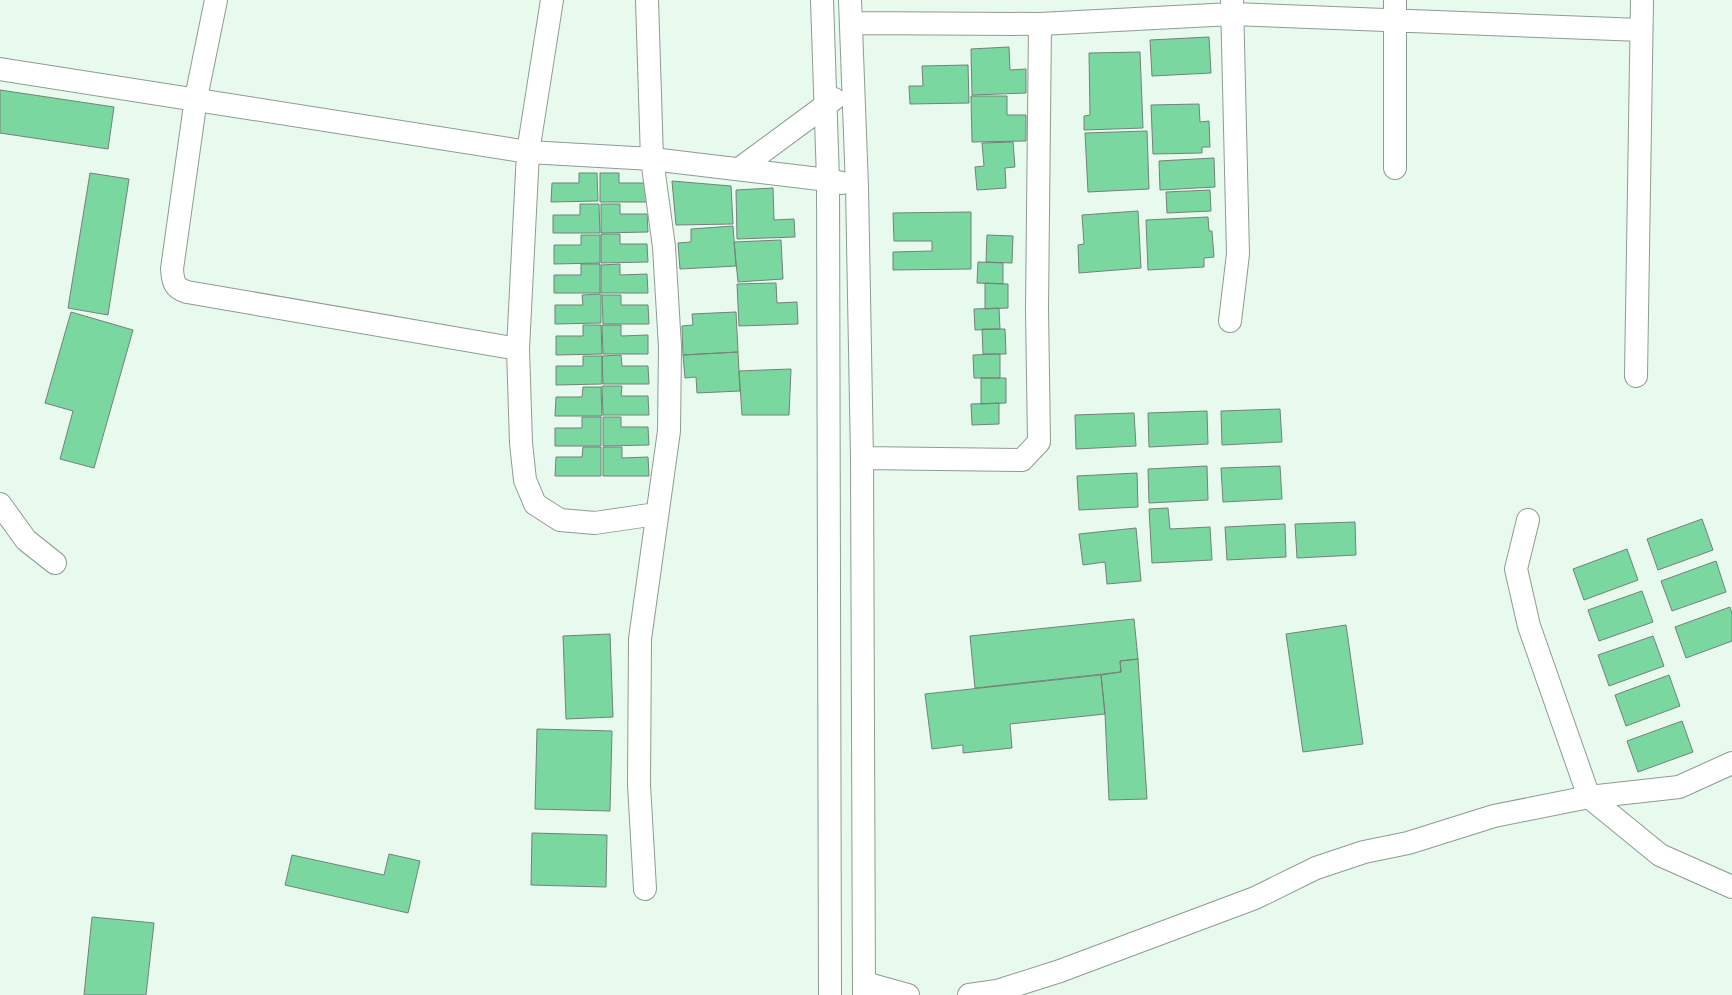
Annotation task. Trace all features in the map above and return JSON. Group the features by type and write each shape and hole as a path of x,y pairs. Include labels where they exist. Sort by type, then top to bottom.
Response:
{"street":[{"path":"216,0 196,98 172,269 173,283 179,290 518,349"},
{"path":"552,0 528,152 518,349 520,443 525,480 535,504 560,520 595,523 656,514"},
{"path":"645,889 639,785 640,639 656,514 669,431 670,347 664,247 652,159 647,0"},
{"path":"822,0 828,180 830,995"},
{"path":"850,0 857,187 862,458 865,989 908,995"},
{"path":"1636,376 1642,0"},
{"path":"852,23 1040,24 1232,7 1395,10 1641,30"},
{"path":"1230,321 1238,254 1232,7"},
{"path":"1395,10 1395,168"},
{"path":"862,458 1022,460 1039,442 1037,309 1040,24"},
{"path":"0,69 196,98 528,152 652,159 828,180 857,187"},
{"path":"739,170 825,104 854,87"},
{"path":"0,504 26,540 55,563"},
{"path":"1528,520 1516,569 1529,626 1589,797 1660,855 1732,887"},
{"path":"969,995 997,991 1067,968 1255,898 1316,868 1364,852 1408,843 1494,816 1589,797 1679,787 1732,763"}],"building":[{"path":"1209,37 1211,73 1152,76 1150,40"},
{"path":"1009,47 1010,70 1026,69 1026,93 972,95 971,49"},
{"path":"1140,52 1143,128 1084,130 1084,116 1090,115 1089,53"},
{"path":"968,65 969,103 910,104 909,86 923,86 922,66"},
{"path":"0,90 114,107 108,149 0,133"},
{"path":"971,96 1007,96 1007,115 1026,115 1026,141 972,142"},
{"path":"1199,104 1200,122 1209,121 1210,147 1202,147 1202,153 1153,154 1151,105"},
{"path":"1147,131 1149,189 1088,192 1085,133"},
{"path":"1013,142 1015,167 1005,168 1006,188 977,190 975,167 984,166 982,143"},
{"path":"1214,158 1215,187 1160,190 1159,161"},
{"path":"90,173 129,179 108,315 68,308"},
{"path":"579,173 597,173 598,201 551,202 552,183 579,183"},
{"path":"600,173 619,173 619,183 646,183 647,202 600,202"},
{"path":"672,181 731,186 733,224 676,225"},
{"path":"773,188 774,220 794,219 795,237 737,239 736,190"},
{"path":"1210,190 1211,211 1167,213 1166,192"},
{"path":"580,204 599,204 600,233 553,233 553,215 580,215"},
{"path":"601,204 620,204 620,214 647,214 648,232 601,233"},
{"path":"1138,211 1141,268 1079,273 1078,245 1084,244 1082,215"},
{"path":"971,212 971,269 893,270 893,252 932,251 932,241 894,241 893,213"},
{"path":"1208,217 1209,231 1212,231 1214,257 1204,258 1204,267 1148,270 1146,220"},
{"path":"733,226 736,266 680,269 678,243 691,242 691,229"},
{"path":"601,234 620,234 620,244 647,244 648,262 601,263"},
{"path":"581,235 600,235 600,263 554,264 554,245 581,245"},
{"path":"987,235 1013,236 1012,263 986,262"},
{"path":"781,240 783,279 738,282 734,242"},
{"path":"978,262 1003,263 1003,284 977,283"},
{"path":"581,264 600,264 600,293 554,293 554,275 581,275"},
{"path":"620,264 620,275 647,274 648,293 601,293 601,265"},
{"path":"776,283 777,303 797,302 798,324 739,326 737,284"},
{"path":"985,283 1008,284 1008,308 985,309"},
{"path":"601,294 601,323 555,324 555,305 583,305 582,295"},
{"path":"602,295 621,295 621,305 648,305 649,324 603,324"},
{"path":"999,308 1000,329 975,330 974,309"},
{"path":"71,312 133,330 94,468 60,459 73,411 45,403"},
{"path":"736,312 738,352 683,355 682,326 693,325 692,314"},
{"path":"583,325 601,325 602,354 556,355 556,336 583,336"},
{"path":"602,325 621,325 621,336 648,335 648,354 603,354"},
{"path":"982,329 1005,329 1006,354 983,354"},
{"path":"738,352 740,391 697,393 696,377 685,378 683,355"},
{"path":"1000,354 1000,378 974,378 973,355"},
{"path":"621,355 622,366 648,366 649,384 603,384 602,356"},
{"path":"583,356 602,356 602,384 556,385 556,366 583,366"},
{"path":"791,369 789,415 742,415 739,371"},
{"path":"981,378 1006,378 1006,403 981,404"},
{"path":"602,386 622,386 621,396 648,396 649,415 603,415"},
{"path":"583,387 601,387 602,416 555,416 556,397 582,397"},
{"path":"999,403 999,424 972,425 971,404"},
{"path":"1280,409 1282,442 1222,445 1221,411"},
{"path":"1207,411 1208,444 1149,447 1148,413"},
{"path":"1134,413 1136,446 1076,449 1075,415"},
{"path":"582,417 601,417 601,446 555,446 555,428 582,428"},
{"path":"603,417 621,417 621,427 648,427 649,445 603,446"},
{"path":"583,447 601,447 601,476 555,476 556,457 582,457"},
{"path":"603,447 622,447 622,458 648,457 649,476 603,476"},
{"path":"1207,466 1208,500 1149,503 1148,469"},
{"path":"1280,466 1282,499 1223,502 1221,468"},
{"path":"1137,473 1138,507 1079,510 1077,476"},
{"path":"1168,508 1170,529 1210,527 1212,560 1152,563 1149,509"},
{"path":"1702,519 1713,550 1658,570 1647,539"},
{"path":"1355,522 1356,555 1297,558 1295,524"},
{"path":"1285,524 1286,557 1227,560 1225,527"},
{"path":"1136,528 1141,581 1107,584 1105,562 1083,565 1079,534"},
{"path":"1627,549 1638,580 1584,600 1573,569"},
{"path":"1716,561 1726,592 1672,611 1661,581"},
{"path":"1642,591 1653,622 1599,641 1588,610"},
{"path":"1730,607 1732,614 1732,641 1686,658 1675,627"},
{"path":"1134,619 1138,659 1120,661 1121,672 975,688 970,636"},
{"path":"1346,625 1363,744 1303,752 1286,634"},
{"path":"610,634 613,717 566,719 563,636"},
{"path":"1653,636 1664,666 1609,686 1598,655"},
{"path":"1138,659 1147,799 1109,800 1105,714 1101,675 1121,672 1120,661"},
{"path":"1101,675 1105,714 1010,724 1012,748 963,753 963,745 932,749 925,694"},
{"path":"1669,675 1680,706 1626,726 1615,695"},
{"path":"1682,721 1693,752 1638,772 1627,741"},
{"path":"537,729 612,731 610,811 535,809"},
{"path":"532,833 607,835 606,887 531,885"},
{"path":"389,854 420,861 408,913 285,885 292,855 384,875"},
{"path":"92,917 154,923 146,995 84,995"}]}
